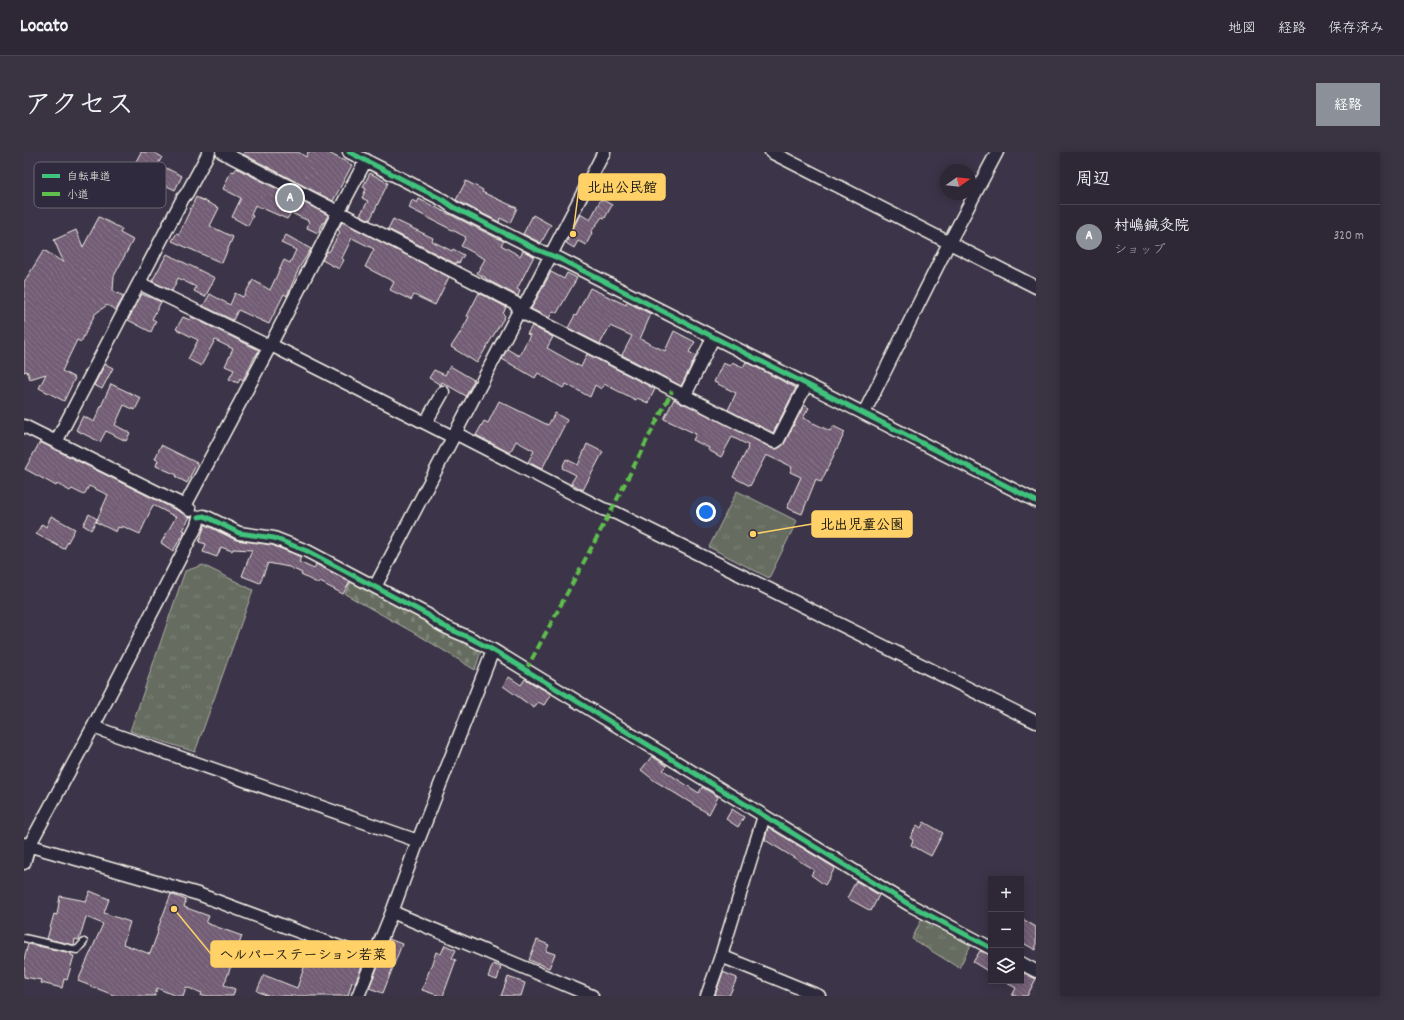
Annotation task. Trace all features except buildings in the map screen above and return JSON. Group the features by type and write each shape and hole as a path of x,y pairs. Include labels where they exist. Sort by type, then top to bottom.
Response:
{"street":[{"path":"56,442 183,198 209,152"},
{"path":"222,152 515,303 523,314 782,445 806,384"},
{"path":"349,152 443,200 453,207 558,258 1036,501"},
{"path":"375,587 520,309 526,303 604,152"},
{"path":"771,152 1036,288"},
{"path":"864,413 996,152"},
{"path":"185,506 366,160"},
{"path":"139,283 206,317 275,347 603,509 616,513 721,564 1036,722"},
{"path":"684,396 713,338"},
{"path":"426,422 443,392"},
{"path":"24,426 185,506 199,517 204,516 239,533 274,538 307,551 428,615 433,620 450,630 493,650 910,905 988,946"},
{"path":"24,863 26,845 93,727 197,525 199,517"},
{"path":"358,996 493,650"},
{"path":"93,727 418,841"},
{"path":"707,996 721,956 764,816"},
{"path":"26,845 198,894 372,959"},
{"path":"392,912 592,996"},
{"path":"721,956 819,996"},
{"path":"1024,965 1036,971"}],"lane":[{"path":"24,938 77,950 84,942"}],"green space":[{"path":"737,491 797,521 769,578 709,547"},
{"path":"203,565 253,590 195,752 130,731 185,571"},
{"path":"352,580 481,651 475,670 425,639 345,594"},
{"path":"923,916 972,943 959,968 912,939"}],"marked path":[{"path":"526,670 611,511 672,391"}],"cycle path":[{"path":"349,152 443,200 453,207 538,250 558,258 1036,501"},
{"path":"199,517 204,516 239,533 274,538 307,551 428,615 443,626 493,650 910,905 988,946"}],"place":[{"name":"村嶋鍼灸院","path":"290,198"},
{"name":"北出公民館","path":"573,234"},
{"name":"北出児童公園","path":"753,534"},
{"name":"ヘルパーステーション若菜","path":"174,909"}]}
